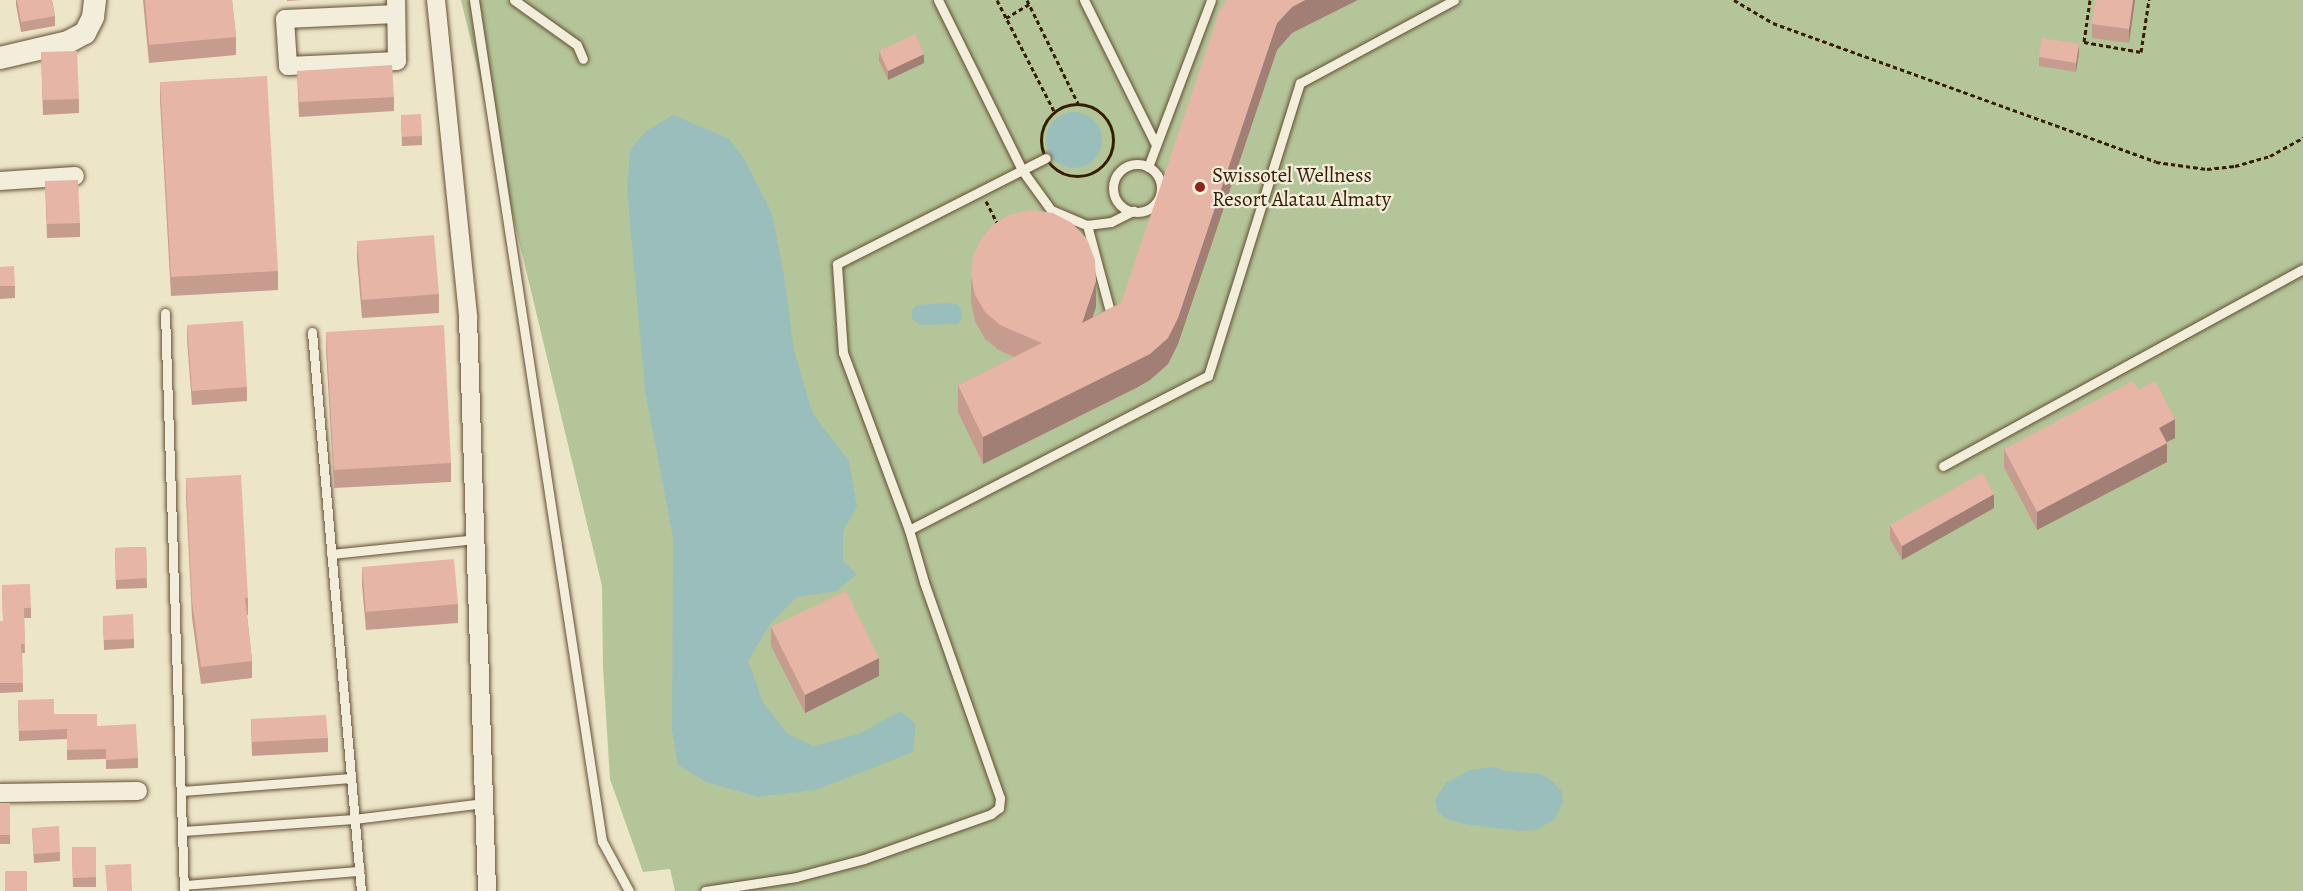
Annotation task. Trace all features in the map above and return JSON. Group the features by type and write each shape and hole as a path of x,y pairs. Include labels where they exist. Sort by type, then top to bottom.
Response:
{"street":[{"path":"0,58 69,42 85,33 93,17 95,0"},
{"path":"436,0 468,317 487,891"},
{"path":"396,7 397,61 288,66 285,19 396,7"},
{"path":"0,181 75,176"},
{"path":"0,793 138,791"}],"lane":[{"path":"474,0 602,841 629,891"},
{"path":"514,0 577,45 583,59"},
{"path":"938,0 1023,170 1051,210 1087,225 1111,222 1133,211 1148,209 1158,199 1160,191 1158,177 1148,167 1140,164 1126,166 1113,184 1120,204 1133,211"},
{"path":"1084,0 1156,145"},
{"path":"1148,167 1211,0"},
{"path":"909,530 1208,376 1300,83 1454,0"},
{"path":"705,891 796,877 864,859 991,814 999,808 1000,798 924,582 909,530 843,353 837,264 1046,158"},
{"path":"1087,225 1113,323"},
{"path":"1943,466 2303,269"},
{"path":"165,313 184,888 359,871"},
{"path":"312,332 361,891"},
{"path":"332,554 475,539"},
{"path":"182,791 351,778"},
{"path":"183,831 354,819 484,803"}],"path":[{"path":"997,0 1054,111"},
{"path":"1734,0 1773,23 2156,162 2207,169 2235,166 2270,156 2303,138"},
{"path":"2090,0 2084,42 2141,52 2149,0"},
{"path":"1006,18 1028,2 1078,104"},
{"path":"1078,104 1099,111 1111,126 1114,145 1107,162 1092,174 1073,176 1055,170 1046,158 1041,136 1043,127 1054,111 1078,104"},
{"path":"982,191 1000,230"}],"green space":[{"path":"461,0 2303,0 2303,891 675,891 670,869 643,872 610,779 603,668 602,586"}],"water":[{"path":"1069,112 1079,112 1094,120 1100,129 1102,140 1100,151 1094,160 1079,168 1069,168 1058,163 1051,156 1046,145 1046,135 1051,124 1058,117"},
{"path":"673,115 728,138 745,160 772,213 785,281 794,351 813,414 849,461 857,507 843,531 843,561 857,574 837,591 797,597 771,623 748,661 764,704 787,733 813,746 859,734 900,711 916,724 913,752 816,790 758,797 706,782 678,765 672,730 673,538 645,391 627,189 630,150 646,131"},
{"path":"951,303 958,305 962,311 962,318 958,324 920,325 912,319 912,310 917,305"},
{"path":"1493,767 1507,771 1541,774 1552,781 1562,792 1563,803 1555,819 1536,830 1520,831 1465,824 1446,819 1437,811 1435,799 1446,783 1470,770"}],"building":[{"path":"17,0 52,0 55,16 21,22"},
{"path":"145,0 232,0 236,37 149,45"},
{"path":"1227,0 1305,0 1292,7 1277,23 1178,318 1168,338 1150,354 983,437 958,385 1042,343 1000,325 985,312 975,295 971,276 973,256 981,239 994,224 1011,214 1032,210 1053,213 1072,223 1087,239 1095,260 1096,281 1082,323 1121,303 1220,10"},
{"path":"2095,0 2133,0 2129,29 2092,24"},
{"path":"915,34 924,54 888,71 879,51"},
{"path":"2042,38 2079,44 2076,63 2039,57"},
{"path":"77,51 79,99 43,100 41,52"},
{"path":"392,65 394,97 299,102 297,71"},
{"path":"267,76 278,271 171,277 160,82"},
{"path":"421,114 422,136 402,137 401,115"},
{"path":"78,180 80,223 47,224 45,181"},
{"path":"434,235 439,294 362,300 357,241"},
{"path":"14,266 15,286 0,286 0,267"},
{"path":"243,321 247,387 192,391 187,325"},
{"path":"444,325 451,463 334,470 326,332"},
{"path":"2133,381 2138,390 2155,381 2175,419 2159,428 2167,443 2037,512 2004,449"},
{"path":"1982,473 1994,494 1902,546 1890,525"},
{"path":"241,475 248,598 245,598 252,661 201,667 192,601 186,478"},
{"path":"146,547 147,578 116,580 115,548"},
{"path":"454,559 458,604 366,612 362,567"},
{"path":"30,584 31,608 24,608 25,644 21,644 23,683 0,683 2,585"},
{"path":"846,591 879,658 805,695 771,627"},
{"path":"133,614 134,639 104,640 103,616"},
{"path":"54,699 54,714 97,714 97,726 136,724 138,758 106,760 106,749 67,750 67,729 19,731 18,700"},
{"path":"326,715 328,738 252,742 251,719"},
{"path":"0,803 10,803 10,835 0,835"},
{"path":"59,826 60,852 34,854 32,828"},
{"path":"72,847 96,847 96,877 73,878"},
{"path":"131,864 132,891 107,891 105,865"},
{"path":"5,871 27,871 27,891 5,891"}],"place":[{"name":"Swissotel Wellness Resort Alatau Almaty","path":"1200,187"}]}
